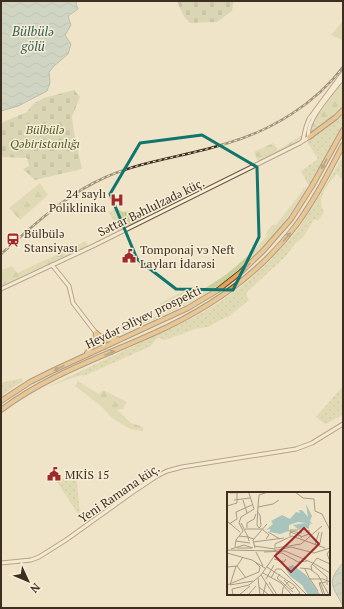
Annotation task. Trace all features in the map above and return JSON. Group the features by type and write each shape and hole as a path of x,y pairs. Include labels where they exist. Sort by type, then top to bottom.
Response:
{"highway":[{"path":"309,137 343,110"},
{"name":"Heydər Əliyev prospekti","path":"1,401 30,382 167,319 203,300 241,272 285,227 304,200 343,130"},
{"name":"Heydər Əliyev prospekti","path":"1,410 19,397 54,378 192,315 234,287 269,256 298,223 319,190 343,146"},
{"path":"96,333 102,338 109,340 120,339 136,332"},
{"path":"76,360 94,346 96,341 96,333"}],"main road":[{"path":"303,140 309,119 343,73"},
{"path":"309,137 308,132 312,121 343,78"},
{"name":"Səttar Bəhlulzadə küç.","path":"1,289 288,149 309,137"},
{"path":"52,265 69,286 73,303 96,333"},
{"name":"Yeni Ramana küç.","path":"1,563 31,560 39,557 162,473 182,467 296,449 312,443 343,424"}],"highlighted area":[{"path":"202,135 257,167 259,237 233,290 176,289 137,259 110,194 140,143"}],"green space":[{"path":"177,1 235,1 233,3 232,11 217,22 190,23 183,15"},
{"path":"343,21 343,40 331,35"},
{"path":"343,81 343,106 334,116 311,133 310,128 316,117"},
{"name":"Bülbülə Qəbiristanlığı","path":"74,90 80,97 72,117 82,169 35,180 23,169 29,166 27,158 1,157 1,123 27,112 33,104 44,98"},
{"path":"343,115 343,123 309,186 301,171 318,159 307,142"},
{"path":"301,136 302,138 286,149 258,162 254,152 273,143 278,150"},
{"path":"343,156 343,181 337,174 326,187 321,201 324,212 318,221 314,219 304,236 294,245 285,257 247,292 246,294 249,300 227,318 226,317 208,327 195,329 165,340 158,338 149,347 86,375 78,376 47,387 195,317 220,302 244,284 269,262 296,232"},
{"path":"40,183 48,195 20,220 9,208"},
{"path":"307,187 298,203 261,249 231,276 216,287 200,297 156,319 111,338 104,338 99,333 113,336 176,307 188,297 190,298 227,274 251,253 267,236 266,233 272,225 276,225 303,191 302,189"},
{"path":"117,208 122,212 135,211 139,221 118,231 109,212"},
{"path":"86,241 88,246 1,286 1,270 12,266 17,273"},
{"path":"186,291 186,293 177,302 162,308 160,303"},
{"path":"21,378 23,381 1,396 1,384"},
{"path":"78,381 99,394 103,390 127,402 123,409 117,410 131,423 143,427 143,431 130,429 112,418 101,406 75,386"},
{"path":"343,386 343,415 325,424 316,417"},
{"path":"76,474 79,515 57,482 70,475"}],"water":[{"name":"Bülbülə gölü","path":"1,1 77,1 76,4 78,9 68,16 71,25 65,35 71,44 68,54 49,72 50,83 47,91 18,106 1,111"},
{"path":"343,563 343,606 332,584 334,575"}],"railway":[{"path":"1,254 50,211 91,184 136,166 213,147 244,138 261,131 292,114 306,104 319,93 343,67"}],"place":[{"name":"24 saylı Poliklinika","path":"117,200"},
{"name":"Bülbülə Stansiyası","path":"13,240"},
{"name":"Tomponaj vэ Neft Layları İdarəsi","path":"129,256"},
{"name":"MKİS 15","path":"54,474"}]}
